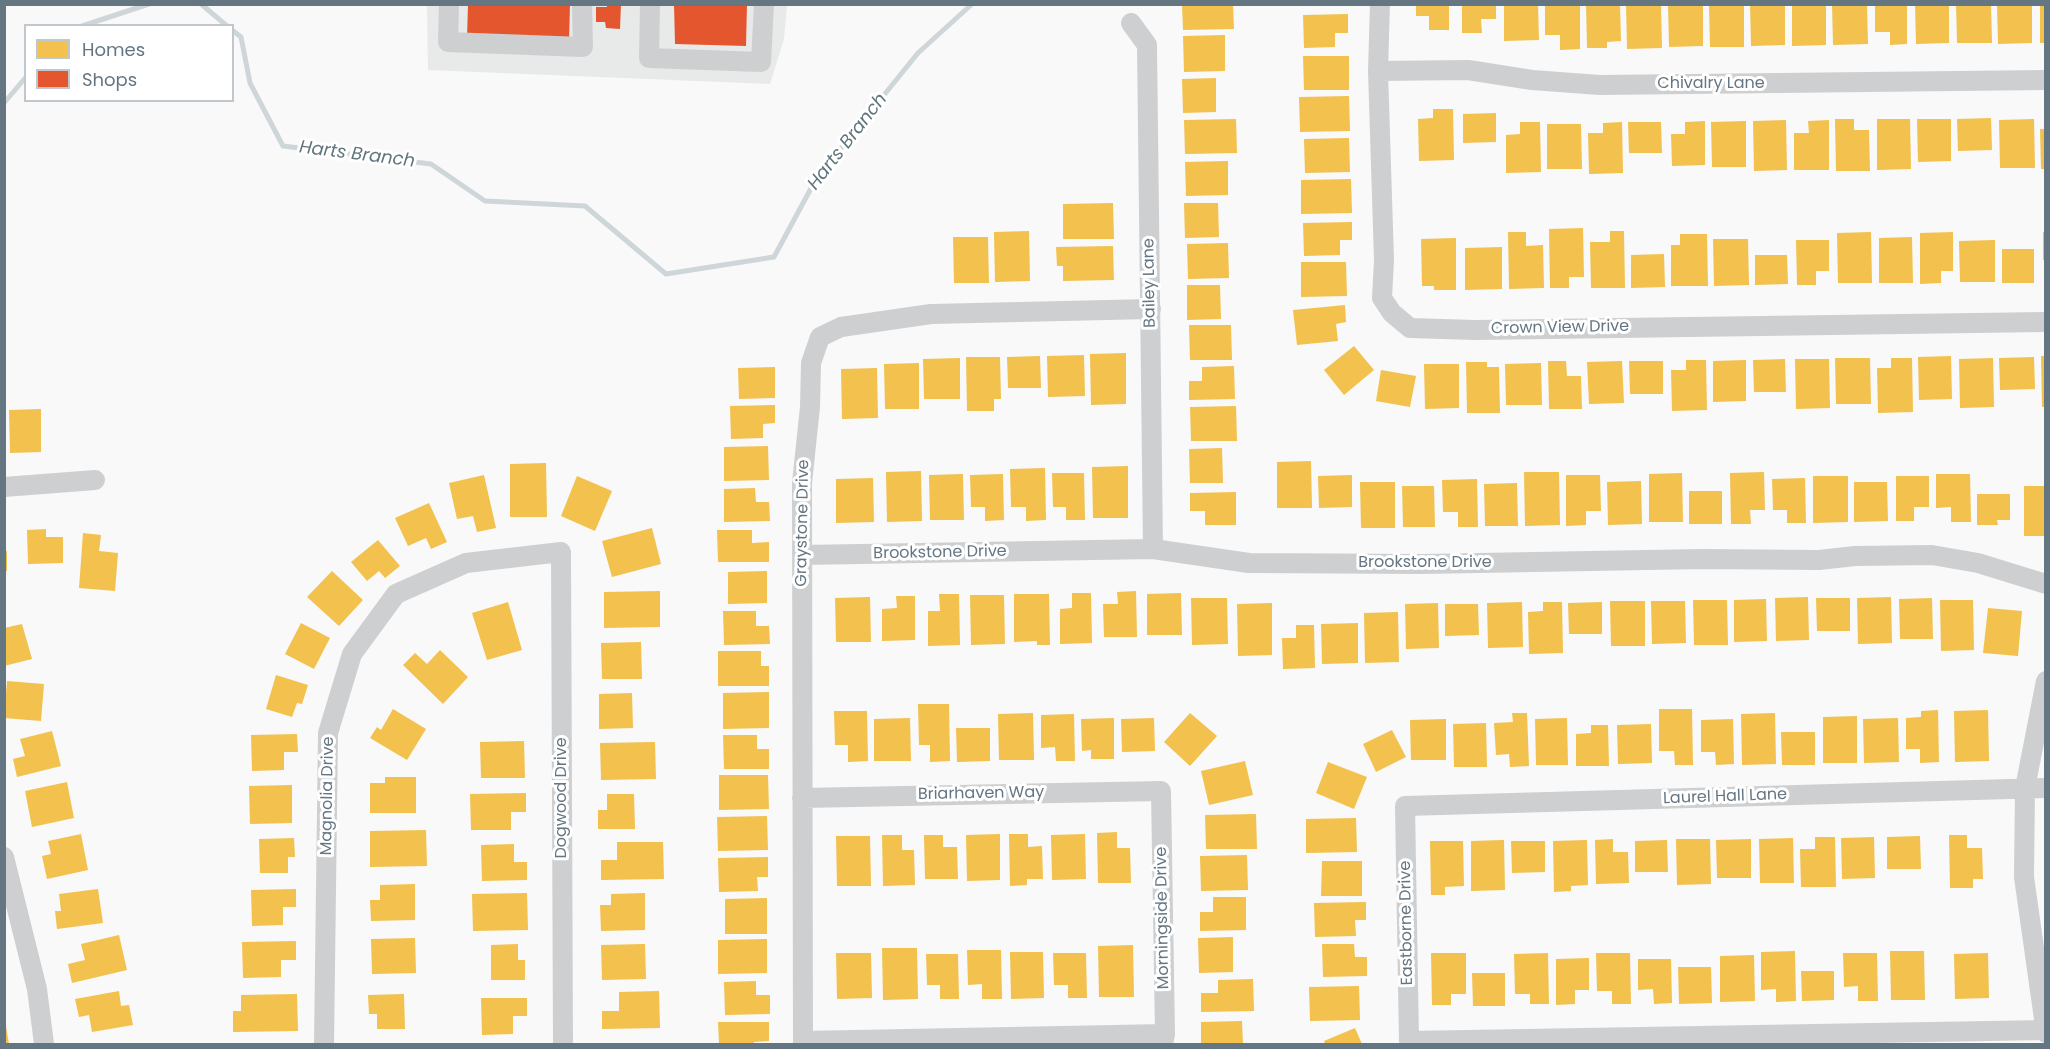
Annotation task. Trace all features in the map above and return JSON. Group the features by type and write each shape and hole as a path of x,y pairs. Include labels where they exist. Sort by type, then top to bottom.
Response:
{"street":[{"path":"449,4 448,42 583,47 582,4"},
{"path":"650,4 649,58 760,62 764,4"},
{"name":"Crown View Drive","path":"1380,4 1378,71 1384,260 1382,298 1392,313 1410,328 1475,330 2046,322"},
{"name":"Bailey Lane","path":"1131,23 1147,45 1153,549"},
{"name":"Chivalry Lane","path":"1378,71 1468,70 1532,80 1600,85 2046,80"},
{"name":"Graystone Drive","path":"803,1043 802,483 810,406 811,363 820,337 841,327 931,314 1151,309"},
{"path":"4,487 95,480"},
{"name":"Brookstone Drive","path":"802,555 1153,549 1250,563 1422,564 1703,559 1819,560 1855,556 1932,555 1978,563 2046,584"},
{"name":"Magnolia Drive","path":"324,1044 328,733 352,654 396,594 466,563 561,552"},
{"name":"Dogwood Drive","path":"561,552 563,1044"},
{"path":"2045,1031 2024,877 2025,788 2046,681"},
{"name":"Laurel Hall Lane","path":"1405,806 2046,788"},
{"name":"Briarhaven Way","path":"802,798 1161,791"},
{"name":"Morningside Drive","path":"1161,791 1164,1039"},
{"name":"Eastborne Drive","path":"1405,806 1409,1041 2045,1031"},
{"path":"4,857 37,989 45,1044"},
{"path":"803,1043 1164,1039"}],"shaded area":[{"path":"427,5 787,5 784,39 770,84 428,70"}],"building: Homes":[{"path":"1182,4 1233,4 1234,29 1183,30"},
{"path":"1416,4 1449,4 1449,30 1429,30 1429,16 1416,16"},
{"path":"1462,4 1496,4 1496,19 1481,19 1482,33 1462,33"},
{"path":"1504,4 1538,4 1539,40 1504,41"},
{"path":"1545,4 1580,4 1580,49 1560,50 1560,35 1545,35"},
{"path":"1586,4 1620,4 1621,41 1607,42 1607,48 1587,48"},
{"path":"1626,4 1661,4 1662,48 1627,49"},
{"path":"1668,4 1703,4 1703,46 1669,47"},
{"path":"1709,4 1744,4 1744,47 1710,47"},
{"path":"1750,4 1785,4 1785,45 1751,46"},
{"path":"1792,4 1826,4 1826,45 1792,46"},
{"path":"1832,4 1867,4 1868,44 1833,45"},
{"path":"1875,4 1907,4 1907,44 1890,45 1890,32 1875,32"},
{"path":"1915,4 1949,4 1949,43 1916,44"},
{"path":"1956,4 1991,4 1992,43 1957,43"},
{"path":"1997,4 2032,4 2032,43 1998,44"},
{"path":"2040,4 2046,4 2046,43 2040,43"},
{"path":"1348,14 1348,33 1335,33 1335,47 1304,48 1303,15"},
{"path":"1225,35 1225,71 1184,72 1183,36"},
{"path":"1303,56 1349,56 1349,90 1304,90"},
{"path":"1216,78 1216,112 1183,113 1182,79"},
{"path":"1349,96 1350,131 1300,132 1299,97"},
{"path":"1433,109 1453,109 1454,160 1419,161 1418,119 1433,118"},
{"path":"1496,113 1496,142 1463,143 1463,114"},
{"path":"1991,118 1992,150 1958,151 1957,119"},
{"path":"1236,119 1237,153 1185,154 1184,120"},
{"path":"1835,119 1854,119 1854,130 1869,130 1870,171 1836,171"},
{"path":"1877,119 1910,119 1911,169 1877,170"},
{"path":"1917,119 1951,119 1951,161 1918,162"},
{"path":"2034,119 2035,168 2000,168 1999,120"},
{"path":"1786,120 1787,170 1754,171 1753,121"},
{"path":"1829,120 1829,170 1794,170 1794,133 1809,133 1808,121"},
{"path":"1705,121 1705,165 1672,166 1671,134 1685,134 1685,122"},
{"path":"1746,121 1746,167 1712,167 1711,122"},
{"path":"1520,122 1540,122 1541,172 1506,173 1506,135 1520,134"},
{"path":"1622,122 1623,173 1589,174 1588,133 1603,133 1603,123"},
{"path":"1628,122 1661,122 1662,153 1629,153"},
{"path":"1547,124 1581,124 1582,169 1547,169"},
{"path":"2040,129 2046,129 2046,169 2041,169"},
{"path":"1349,138 1350,172 1305,173 1304,139"},
{"path":"1228,161 1228,195 1186,196 1185,162"},
{"path":"1351,179 1352,213 1301,214 1301,180"},
{"path":"1113,203 1114,239 1063,239 1063,204"},
{"path":"1184,203 1218,203 1219,237 1185,238"},
{"path":"1352,222 1352,240 1340,240 1340,255 1304,256 1303,223"},
{"path":"1583,228 1584,277 1569,277 1569,288 1550,288 1549,229"},
{"path":"1029,231 1030,281 995,282 994,232"},
{"path":"1610,231 1624,231 1625,288 1591,288 1590,242 1610,242"},
{"path":"1508,232 1526,232 1526,246 1543,245 1544,288 1509,289"},
{"path":"1871,232 1872,283 1838,283 1837,233"},
{"path":"1953,232 1953,271 1941,271 1941,283 1920,284 1920,233"},
{"path":"2043,232 2046,232 2046,260 2043,260"},
{"path":"1680,234 1707,234 1708,286 1671,286 1671,245 1680,245"},
{"path":"953,237 988,237 989,283 954,283"},
{"path":"1912,237 1913,283 1879,283 1879,238"},
{"path":"1456,238 1456,290 1434,290 1434,286 1422,286 1421,239"},
{"path":"1713,239 1748,239 1749,285 1714,286"},
{"path":"1796,240 1829,240 1829,271 1816,271 1816,285 1797,285"},
{"path":"1995,240 1995,282 1960,282 1959,241"},
{"path":"1228,243 1229,278 1188,279 1187,244"},
{"path":"1113,246 1114,280 1063,281 1063,266 1057,266 1056,247"},
{"path":"1502,247 1502,289 1465,290 1465,248"},
{"path":"2002,249 2034,249 2034,283 2002,283"},
{"path":"1664,254 1665,287 1631,288 1631,255"},
{"path":"1755,255 1787,255 1788,284 1755,285"},
{"path":"1301,262 1346,262 1347,296 1301,297"},
{"path":"1187,285 1220,285 1221,319 1187,320"},
{"path":"1345,305 1346,322 1336,324 1338,341 1297,345 1293,310"},
{"path":"1189,325 1231,325 1232,360 1190,360"},
{"path":"1354,346 1374,370 1344,395 1324,370"},
{"path":"1126,353 1126,404 1091,405 1090,354"},
{"path":"1084,355 1085,396 1048,397 1047,356"},
{"path":"1040,356 1041,388 1008,388 1007,357"},
{"path":"1951,356 1952,399 1919,400 1918,357"},
{"path":"2041,356 2046,356 2046,407 2042,407"},
{"path":"966,357 1000,357 1001,399 994,399 994,411 967,411"},
{"path":"2034,357 2035,389 2000,390 1999,358"},
{"path":"960,358 960,399 924,399 923,359"},
{"path":"1835,358 1870,358 1871,404 1836,404"},
{"path":"1891,358 1912,358 1913,412 1878,413 1877,368 1891,368"},
{"path":"1993,358 1994,407 1960,408 1959,359"},
{"path":"1785,359 1786,392 1754,392 1753,360"},
{"path":"1795,359 1829,359 1830,408 1796,409"},
{"path":"1686,360 1706,360 1707,410 1672,411 1671,370 1686,370"},
{"path":"1746,360 1746,401 1713,402 1713,361"},
{"path":"1548,361 1566,361 1567,376 1581,376 1582,409 1549,409"},
{"path":"1622,361 1624,403 1589,404 1587,362"},
{"path":"1629,361 1663,361 1663,394 1630,394"},
{"path":"1466,362 1487,362 1487,367 1499,367 1500,413 1467,413"},
{"path":"919,363 919,409 885,409 884,364"},
{"path":"1541,363 1542,405 1506,405 1505,364"},
{"path":"1424,364 1459,364 1459,408 1425,409"},
{"path":"1234,366 1235,399 1189,400 1189,381 1202,381 1202,367"},
{"path":"775,367 775,398 739,399 738,368"},
{"path":"877,368 878,418 842,419 841,369"},
{"path":"1381,370 1416,376 1410,407 1376,401"},
{"path":"775,405 775,423 763,424 763,438 731,439 730,406"},
{"path":"1236,406 1237,441 1191,441 1190,407"},
{"path":"41,409 41,452 10,453 9,410"},
{"path":"768,446 769,480 724,481 724,447"},
{"path":"1222,448 1223,483 1190,483 1189,449"},
{"path":"1311,461 1312,508 1277,508 1277,462"},
{"path":"546,463 547,517 510,517 510,464"},
{"path":"1128,466 1128,518 1093,518 1092,467"},
{"path":"1045,468 1046,520 1026,521 1026,507 1011,507 1010,469"},
{"path":"921,471 922,521 887,522 886,472"},
{"path":"1524,472 1559,472 1560,525 1525,526"},
{"path":"1764,472 1765,510 1750,510 1751,524 1731,524 1730,473"},
{"path":"1052,473 1084,473 1085,520 1066,520 1066,507 1053,507"},
{"path":"1682,473 1683,522 1649,522 1649,474"},
{"path":"963,474 964,520 930,520 929,475"},
{"path":"1003,474 1004,520 985,521 985,507 971,507 970,475"},
{"path":"1936,474 1970,474 1971,522 1951,522 1951,507 1936,508"},
{"path":"484,475 496,528 477,532 473,516 457,519 449,483"},
{"path":"1352,475 1352,507 1319,508 1318,476"},
{"path":"1566,475 1600,475 1601,511 1586,511 1586,525 1566,526"},
{"path":"577,476 612,491 595,531 561,516"},
{"path":"1813,476 1848,476 1848,522 1813,523"},
{"path":"1896,476 1929,476 1929,507 1914,507 1914,521 1896,521"},
{"path":"873,478 874,522 836,523 836,479"},
{"path":"1805,478 1806,523 1787,523 1787,510 1773,510 1772,479"},
{"path":"1477,479 1478,527 1458,527 1458,512 1443,512 1442,480"},
{"path":"1641,481 1642,524 1608,525 1607,482"},
{"path":"1360,482 1395,482 1395,528 1361,528"},
{"path":"1854,482 1887,482 1888,521 1854,522"},
{"path":"1517,483 1518,526 1485,526 1484,484"},
{"path":"1402,486 1434,486 1435,527 1403,527"},
{"path":"2024,486 2046,486 2046,536 2024,536"},
{"path":"755,488 756,502 769,502 770,521 724,522 724,489"},
{"path":"1689,491 1722,491 1722,524 1689,524"},
{"path":"1236,492 1236,525 1205,525 1205,511 1190,511 1190,493"},
{"path":"1977,494 2010,494 2010,520 1997,520 1998,525 1977,525"},
{"path":"429,503 447,542 431,549 426,538 408,546 395,518"},
{"path":"652,528 661,564 612,577 602,541"},
{"path":"46,529 46,537 63,537 63,563 28,564 27,530"},
{"path":"717,530 752,530 752,543 769,542 769,562 718,562"},
{"path":"83,533 101,535 99,551 118,553 115,591 79,588"},
{"path":"378,540 400,566 385,578 379,571 367,581 351,562"},
{"path":"4,551 7,551 7,571 4,571"},
{"path":"332,571 363,600 339,626 307,597"},
{"path":"767,571 767,603 728,604 728,572"},
{"path":"660,591 660,627 604,628 604,592"},
{"path":"1136,591 1137,637 1104,637 1103,604 1118,604 1117,592"},
{"path":"1072,593 1091,593 1092,643 1060,644 1060,609 1072,608"},
{"path":"1181,593 1182,635 1147,635 1147,594"},
{"path":"939,594 959,594 960,645 928,646 928,611 940,611"},
{"path":"1014,594 1049,594 1050,645 1037,645 1037,641 1014,642"},
{"path":"970,595 1004,595 1005,644 971,645"},
{"path":"896,596 915,596 915,640 882,641 882,609 897,608"},
{"path":"870,597 871,642 836,642 835,598"},
{"path":"1808,597 1809,640 1776,641 1775,598"},
{"path":"1891,597 1892,643 1858,644 1857,598"},
{"path":"1191,598 1227,598 1228,644 1192,645"},
{"path":"1816,598 1850,598 1850,631 1817,631"},
{"path":"1932,598 1933,639 1900,639 1899,599"},
{"path":"1766,599 1767,641 1734,642 1734,600"},
{"path":"1693,600 1727,600 1728,645 1694,645"},
{"path":"1940,600 1973,600 1974,650 1941,651"},
{"path":"1610,601 1645,601 1645,646 1611,646"},
{"path":"1651,601 1685,601 1686,643 1652,644"},
{"path":"508,602 522,650 487,660 472,613"},
{"path":"1522,602 1523,647 1488,648 1487,603"},
{"path":"1543,602 1562,602 1563,653 1529,654 1528,612 1543,611"},
{"path":"1602,602 1602,634 1569,634 1568,603"},
{"path":"1272,603 1272,655 1238,656 1237,604"},
{"path":"1438,603 1439,648 1406,649 1405,604"},
{"path":"1445,604 1478,604 1479,635 1445,636"},
{"path":"1988,608 2022,611 2018,656 1983,653"},
{"path":"723,611 756,611 756,626 769,626 770,644 724,645"},
{"path":"1398,612 1399,662 1365,663 1364,613"},
{"path":"301,623 330,638 314,669 285,654"},
{"path":"1358,623 1358,663 1322,664 1321,624"},
{"path":"22,624 32,659 4,666 4,628"},
{"path":"1296,625 1314,625 1315,668 1283,669 1282,638 1296,638"},
{"path":"641,642 642,679 602,679 601,643"},
{"path":"440,650 468,677 443,704 403,665 415,653 427,664"},
{"path":"718,651 761,651 761,666 769,666 769,686 718,686"},
{"path":"276,675 308,685 302,704 297,703 292,717 266,709"},
{"path":"7,681 44,684 41,721 4,718"},
{"path":"769,692 769,728 723,729 723,693"},
{"path":"632,693 633,728 599,729 599,694"},
{"path":"918,704 949,704 950,761 930,762 930,745 919,745"},
{"path":"393,709 426,729 407,760 370,738 377,727 381,730"},
{"path":"1659,709 1692,709 1693,765 1675,765 1674,751 1659,751"},
{"path":"1938,710 1939,762 1920,763 1920,749 1906,749 1906,718 1921,717 1921,711"},
{"path":"1988,710 1989,761 1955,762 1954,711"},
{"path":"834,711 867,711 868,761 848,762 848,745 835,745"},
{"path":"1033,713 1034,760 999,760 998,714"},
{"path":"1190,713 1217,736 1190,766 1164,742"},
{"path":"1512,713 1527,713 1529,766 1510,767 1509,754 1496,755 1494,723 1513,722"},
{"path":"1775,713 1776,764 1742,765 1741,714"},
{"path":"1074,714 1075,761 1056,761 1055,747 1041,748 1041,715"},
{"path":"1857,716 1857,763 1823,763 1823,717"},
{"path":"910,718 911,761 874,761 874,719"},
{"path":"1114,718 1114,759 1091,759 1091,750 1082,751 1081,719"},
{"path":"1154,718 1155,751 1122,752 1121,719"},
{"path":"1567,718 1568,765 1536,765 1535,719"},
{"path":"1898,718 1899,762 1864,763 1863,719"},
{"path":"1446,719 1446,760 1411,760 1410,720"},
{"path":"1733,719 1734,764 1716,765 1715,752 1701,752 1701,720"},
{"path":"1486,723 1487,767 1454,767 1453,724"},
{"path":"1651,724 1652,763 1618,764 1617,725"},
{"path":"1591,725 1608,725 1609,766 1576,766 1576,734 1591,733"},
{"path":"956,728 990,728 990,761 957,762"},
{"path":"1392,730 1406,757 1376,772 1363,744"},
{"path":"52,731 61,766 17,777 13,759 25,756 20,739"},
{"path":"1781,732 1815,732 1815,765 1782,765"},
{"path":"297,734 298,752 284,752 284,770 252,771 251,735"},
{"path":"723,735 757,735 757,749 769,749 769,769 724,769"},
{"path":"524,741 525,778 481,778 480,742"},
{"path":"655,742 656,779 601,780 600,743"},
{"path":"1245,761 1253,795 1209,805 1201,771"},
{"path":"1328,762 1367,777 1354,809 1316,793"},
{"path":"719,775 768,775 769,809 719,810"},
{"path":"385,777 416,777 416,813 370,813 370,783 385,783"},
{"path":"67,782 74,818 32,827 25,791"},
{"path":"292,785 292,823 250,824 249,786"},
{"path":"526,793 526,812 511,812 511,830 471,830 470,794"},
{"path":"607,794 634,794 635,829 598,829 598,810 607,810"},
{"path":"1256,814 1257,849 1206,849 1205,815"},
{"path":"767,816 768,850 718,851 717,817"},
{"path":"1356,818 1357,852 1306,853 1306,819"},
{"path":"426,830 427,866 370,867 370,831"},
{"path":"1117,832 1117,848 1130,848 1131,883 1098,883 1097,833"},
{"path":"81,834 88,870 47,879 42,856 51,854 48,841"},
{"path":"1000,834 1000,880 967,881 966,835"},
{"path":"1009,834 1028,834 1028,847 1042,846 1043,879 1027,879 1027,885 1010,886"},
{"path":"1085,834 1086,879 1052,880 1051,835"},
{"path":"882,835 902,835 902,850 914,850 915,885 883,886"},
{"path":"924,835 943,835 943,847 957,847 958,879 925,879"},
{"path":"1949,835 1967,835 1967,848 1982,848 1983,879 1973,879 1973,888 1950,888"},
{"path":"836,836 870,836 871,886 837,886"},
{"path":"1920,836 1921,869 1887,869 1887,837"},
{"path":"1815,837 1835,837 1836,887 1801,887 1800,849 1815,849"},
{"path":"1874,837 1875,878 1842,879 1841,838"},
{"path":"294,838 295,857 288,857 288,873 260,873 259,839"},
{"path":"1793,838 1794,883 1760,883 1759,839"},
{"path":"1613,839 1613,852 1628,852 1629,883 1596,884 1595,840"},
{"path":"1676,839 1710,839 1711,884 1677,885"},
{"path":"1751,839 1751,878 1717,878 1716,840"},
{"path":"1504,840 1505,890 1471,891 1471,841"},
{"path":"1587,840 1588,885 1571,886 1571,891 1554,892 1553,841"},
{"path":"1667,840 1668,872 1635,872 1635,841"},
{"path":"1430,841 1463,841 1464,886 1445,887 1445,895 1431,895"},
{"path":"1511,841 1545,841 1545,872 1512,873"},
{"path":"617,842 663,842 664,879 601,880 601,860 617,860"},
{"path":"514,844 514,862 527,862 527,880 482,881 481,845"},
{"path":"1247,855 1248,890 1201,891 1200,856"},
{"path":"768,857 768,877 757,877 758,891 719,892 718,858"},
{"path":"1322,861 1362,861 1362,896 1321,896"},
{"path":"415,884 415,920 371,921 370,900 380,900 380,885"},
{"path":"98,889 103,923 57,929 55,911 61,911 59,894"},
{"path":"296,889 296,907 283,907 283,925 252,926 251,890"},
{"path":"527,893 528,930 473,931 472,894"},
{"path":"645,893 645,930 601,931 600,905 611,905 611,894"},
{"path":"1213,897 1246,897 1246,930 1200,931 1200,912 1213,912"},
{"path":"767,898 767,934 725,934 725,899"},
{"path":"1366,902 1366,920 1355,920 1356,936 1315,937 1314,903"},
{"path":"119,935 127,970 72,983 68,964 85,960 81,944"},
{"path":"1233,937 1233,972 1199,973 1198,938"},
{"path":"415,938 416,973 372,974 371,939"},
{"path":"767,939 767,973 718,974 718,940"},
{"path":"296,941 296,960 281,960 281,977 243,978 242,942"},
{"path":"518,944 518,960 525,960 525,980 491,980 491,945"},
{"path":"645,944 646,979 602,980 601,945"},
{"path":"1322,944 1354,944 1355,957 1367,957 1367,976 1323,977"},
{"path":"1133,945 1134,997 1099,997 1098,946"},
{"path":"882,948 917,948 918,999 883,1000"},
{"path":"967,950 1001,950 1002,999 982,999 982,984 968,985"},
{"path":"1795,951 1796,1001 1776,1002 1776,989 1761,990 1761,952"},
{"path":"1890,951 1924,951 1925,1000 1891,1000"},
{"path":"1010,952 1043,952 1044,998 1011,999"},
{"path":"836,953 871,953 872,998 837,999"},
{"path":"1053,953 1086,953 1087,998 1068,998 1068,985 1054,985"},
{"path":"1431,953 1466,953 1466,994 1451,994 1451,1005 1432,1005"},
{"path":"1548,953 1549,1004 1530,1004 1530,994 1515,994 1514,954"},
{"path":"1596,953 1630,953 1631,1004 1612,1004 1612,991 1597,991"},
{"path":"1843,953 1877,953 1878,1001 1858,1001 1858,986 1844,987"},
{"path":"1988,953 1989,998 1955,999 1954,954"},
{"path":"926,954 958,954 959,999 940,999 940,985 927,985"},
{"path":"1754,955 1755,1001 1720,1002 1720,956"},
{"path":"1589,958 1589,990 1575,990 1575,1004 1556,1005 1556,959"},
{"path":"1638,959 1671,959 1672,1003 1654,1004 1653,989 1638,990"},
{"path":"1678,967 1711,967 1712,1003 1679,1004"},
{"path":"1801,971 1834,971 1834,1000 1802,1001"},
{"path":"1472,973 1505,973 1505,1006 1473,1006"},
{"path":"1253,979 1254,1011 1201,1012 1201,993 1218,993 1218,980"},
{"path":"756,981 756,995 770,995 770,1014 725,1015 724,982"},
{"path":"1359,986 1360,1020 1310,1021 1309,987"},
{"path":"119,991 121,1006 129,1005 133,1025 92,1032 89,1015 79,1017 75,999"},
{"path":"659,991 660,1028 602,1029 602,1011 619,1011 619,992"},
{"path":"297,994 298,1031 233,1032 233,1011 241,1011 241,995"},
{"path":"404,994 405,1029 377,1029 377,1014 369,1014 368,995"},
{"path":"481,998 527,998 527,1016 513,1016 513,1034 482,1035"},
{"path":"1242,1021 1243,1044 1201,1044 1201,1022"},
{"path":"718,1022 769,1022 769,1041 754,1042 754,1044 719,1044"},
{"path":"4,1026 6,1026 9,1044 4,1044"},
{"path":"1355,1028 1362,1044 1325,1044 1324,1041"}],"building: Shops":[{"path":"468,4 570,4 569,41 467,38"},
{"path":"607,4 621,4 620,29 606,28 605,22 596,22 596,7 607,7"},
{"path":"674,4 747,4 746,46 675,44"}],"waterway":[{"name":"Harts Branch","path":"88,24 149,4"},
{"name":"Harts Branch","path":"201,4 225,24"},
{"name":"Harts Branch","path":"234,32 241,37 250,83 283,146 431,164 485,201 585,206 666,274 774,257 816,179 918,53 972,4"},
{"name":"Harts Branch","path":"4,103 24,79"}]}
